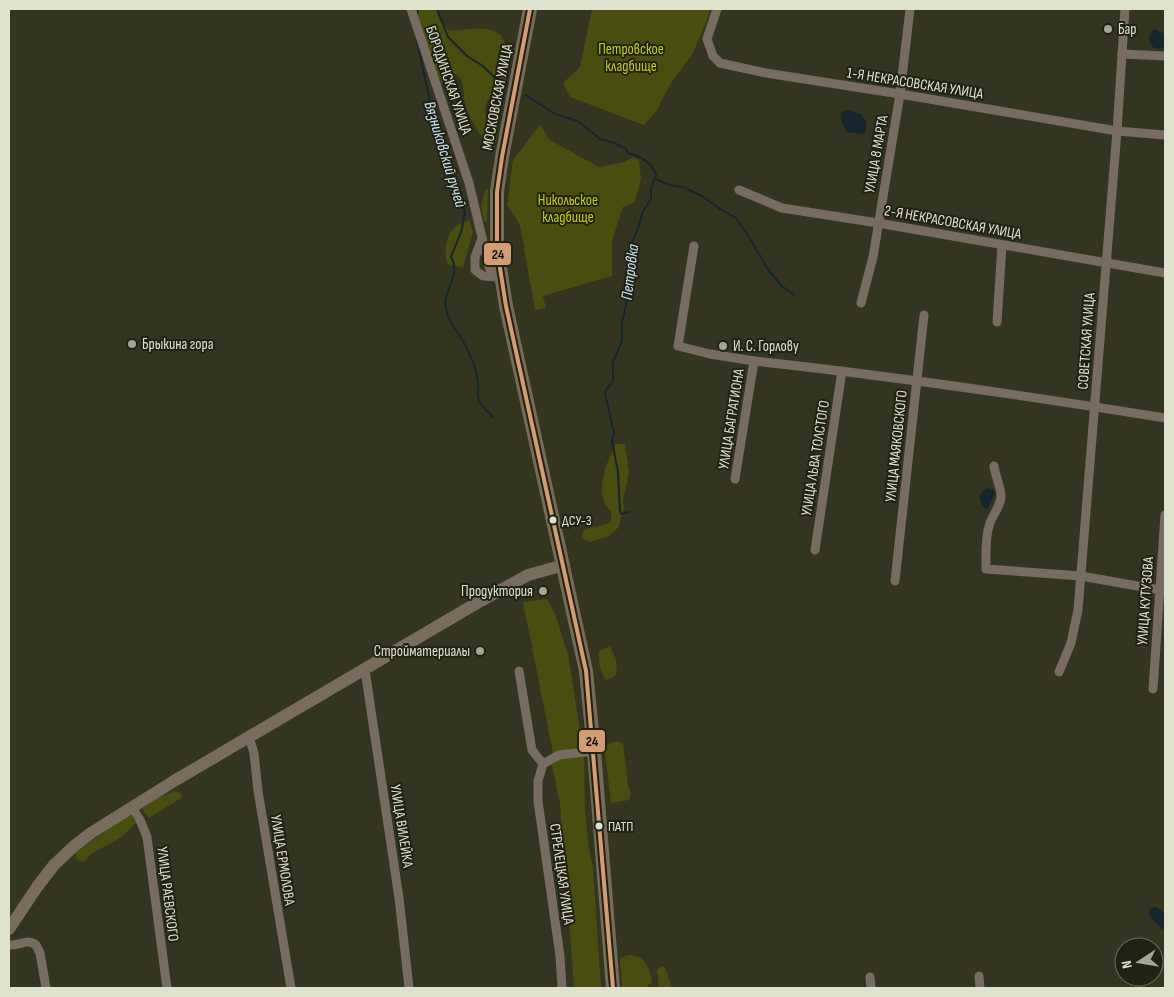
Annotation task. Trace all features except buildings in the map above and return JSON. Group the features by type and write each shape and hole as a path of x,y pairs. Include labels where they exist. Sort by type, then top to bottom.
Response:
{"main road":[{"name":"МОСКОВСКАЯ УЛИЦА","path":"530,9 497,192 497,276 564,565 586,671 614,988"}],"street":[{"name":"БОРОДИНСКАЯ УЛИЦА","path":"411,9 470,183 482,239 497,276"},
{"name":"1-Я НЕКРАСОВСКАЯ УЛИЦА","path":"717,9 707,39 713,56 720,63 766,73 1117,131 1165,135"},
{"name":"УЛИЦА 8 МАРТА","path":"861,303 872,257 900,94 910,9"},
{"name":"СОВЕТСКАЯ УЛИЦА","path":"1059,672 1071,644 1078,610 1117,131 1125,9"},
{"path":"1122,54 1165,56"},
{"name":"2-Я НЕКРАСОВСКАЯ УЛИЦА","path":"738,190 782,208 1165,273"},
{"path":"482,239 475,258 474,267 479,274 497,276"},
{"path":"997,322 1002,245"},
{"name":"УЛИЦА БАГРАТИОНА","path":"694,246 678,346 710,354 754,361 735,479"},
{"name":"УЛИЦА МАЯКОВСКОГО","path":"895,581 924,314"},
{"path":"754,361 917,381 1165,418"},
{"name":"УЛИЦА ЛЬВА ТОЛСТОГО","path":"815,550 842,371"},
{"path":"994,466 1000,488 1000,500 999,507 989,525 986,569 1081,576 1160,590"},
{"name":"УЛИЦА КУТУЗОВА","path":"1153,689 1165,515"},
{"path":"9,929 37,887 63,856 91,833 249,737 518,580 532,573 564,565"},
{"name":"УЛИЦА ВИЛЕЙКА","path":"365,670 400,898 406,988"},
{"path":"519,671 532,750 543,764 559,755 594,751"},
{"name":"УЛИЦА ЕРМОЛОВА","path":"249,737 253,749 267,850 291,988"},
{"name":"СТРЕЛЕЦКАЯ УЛИЦА","path":"543,764 538,781 538,801 556,929 562,988"},
{"name":"УЛИЦА РАЕВСКОГО","path":"132,807 147,837 167,988"},
{"path":"9,945 28,941 36,945 40,953 46,988"},
{"path":"979,976 980,988"},
{"path":"870,977 870,988"}],"green space":[{"path":"414,9 437,9 441,22 450,31 488,29 495,31 504,41 507,75 504,87 489,99 485,110 493,139 483,139 472,121 465,103 462,81 458,76 446,73 442,84 438,78"},
{"name":"Петровское кладбище","path":"592,9 710,9 693,53 669,86 657,110 644,125 570,97 563,83 580,67"},
{"name":"Никольское кладбище","path":"540,125 550,140 599,167 624,162 633,157 639,160 641,179 635,202 623,207 612,241 612,276 543,296 546,308 535,310 520,225 507,205 513,160"},
{"path":"488,188 487,222 484,221 481,207 485,190"},
{"path":"469,220 473,232 463,268 448,264 446,250 447,240 451,231 461,223"},
{"path":"616,444 625,444 629,472 623,501 624,508 618,528 609,536 590,542 582,538 583,530 610,523 611,512 604,502 602,488 607,464"},
{"path":"547,599 555,614 568,654 583,750 553,753 523,602"},
{"path":"610,646 616,660 617,673 606,680 600,666 599,651"},
{"path":"618,741 623,744 628,785 631,794 629,800 611,803 604,745"},
{"path":"584,756 585,812 593,868 601,988 574,988 560,804 552,765 557,759"},
{"path":"174,791 180,793 183,797 149,818 142,809 152,801"},
{"path":"130,814 137,822 120,838 91,854 84,862 77,860 75,853"},
{"path":"628,955 639,958 646,963 652,983 648,984 648,988 622,988 620,958"},
{"path":"662,966 665,967 672,988 659,988 657,970"}],"water":[{"path":"1154,29 1165,34 1165,49 1154,48 1150,43 1149,36"},
{"path":"849,110 861,114 866,121 866,132 863,134 847,132 842,124 841,112"},
{"path":"987,488 993,489 995,494 988,509 985,509 981,503 980,495"}],"waterway":[{"name":"Вязниковский ручей","path":"417,15 418,9"},
{"name":"Петровка","path":"437,9 448,37 467,56 483,66 494,77 508,84"},
{"name":"Вязниковский ручей","path":"416,36 429,97 452,166 452,182 462,200 465,213 461,232 451,257 454,270 447,295 446,309 474,365 479,400 493,417"},
{"name":"Петровка","path":"526,95 555,114 578,121 600,139 625,148 628,153 645,160 652,166 656,175 651,188 651,199 642,213 630,248 632,279 622,322 622,341 613,362 613,382 607,388 605,394 614,433 612,441 618,472 620,511 621,514 630,512"},
{"path":"656,179 669,185 683,187 702,196 736,218 769,271 782,286 794,295"},
{"name":"Петровка","path":"1155,913 1165,924"}],"transit line":[{"name":"24","path":"530,9 497,192 497,249 506,306 586,671 613,988"}],"place":[{"name":"Бар","path":"1108,29"},
{"name":"Брыкина гора","path":"132,344"},
{"name":"И. С. Горлову","path":"723,346"},
{"name":"ДСУ-3","path":"553,520"},
{"name":"Продуктория","path":"543,591"},
{"name":"Стройматериалы","path":"480,651"},
{"name":"ПАТП","path":"599,826"}]}
